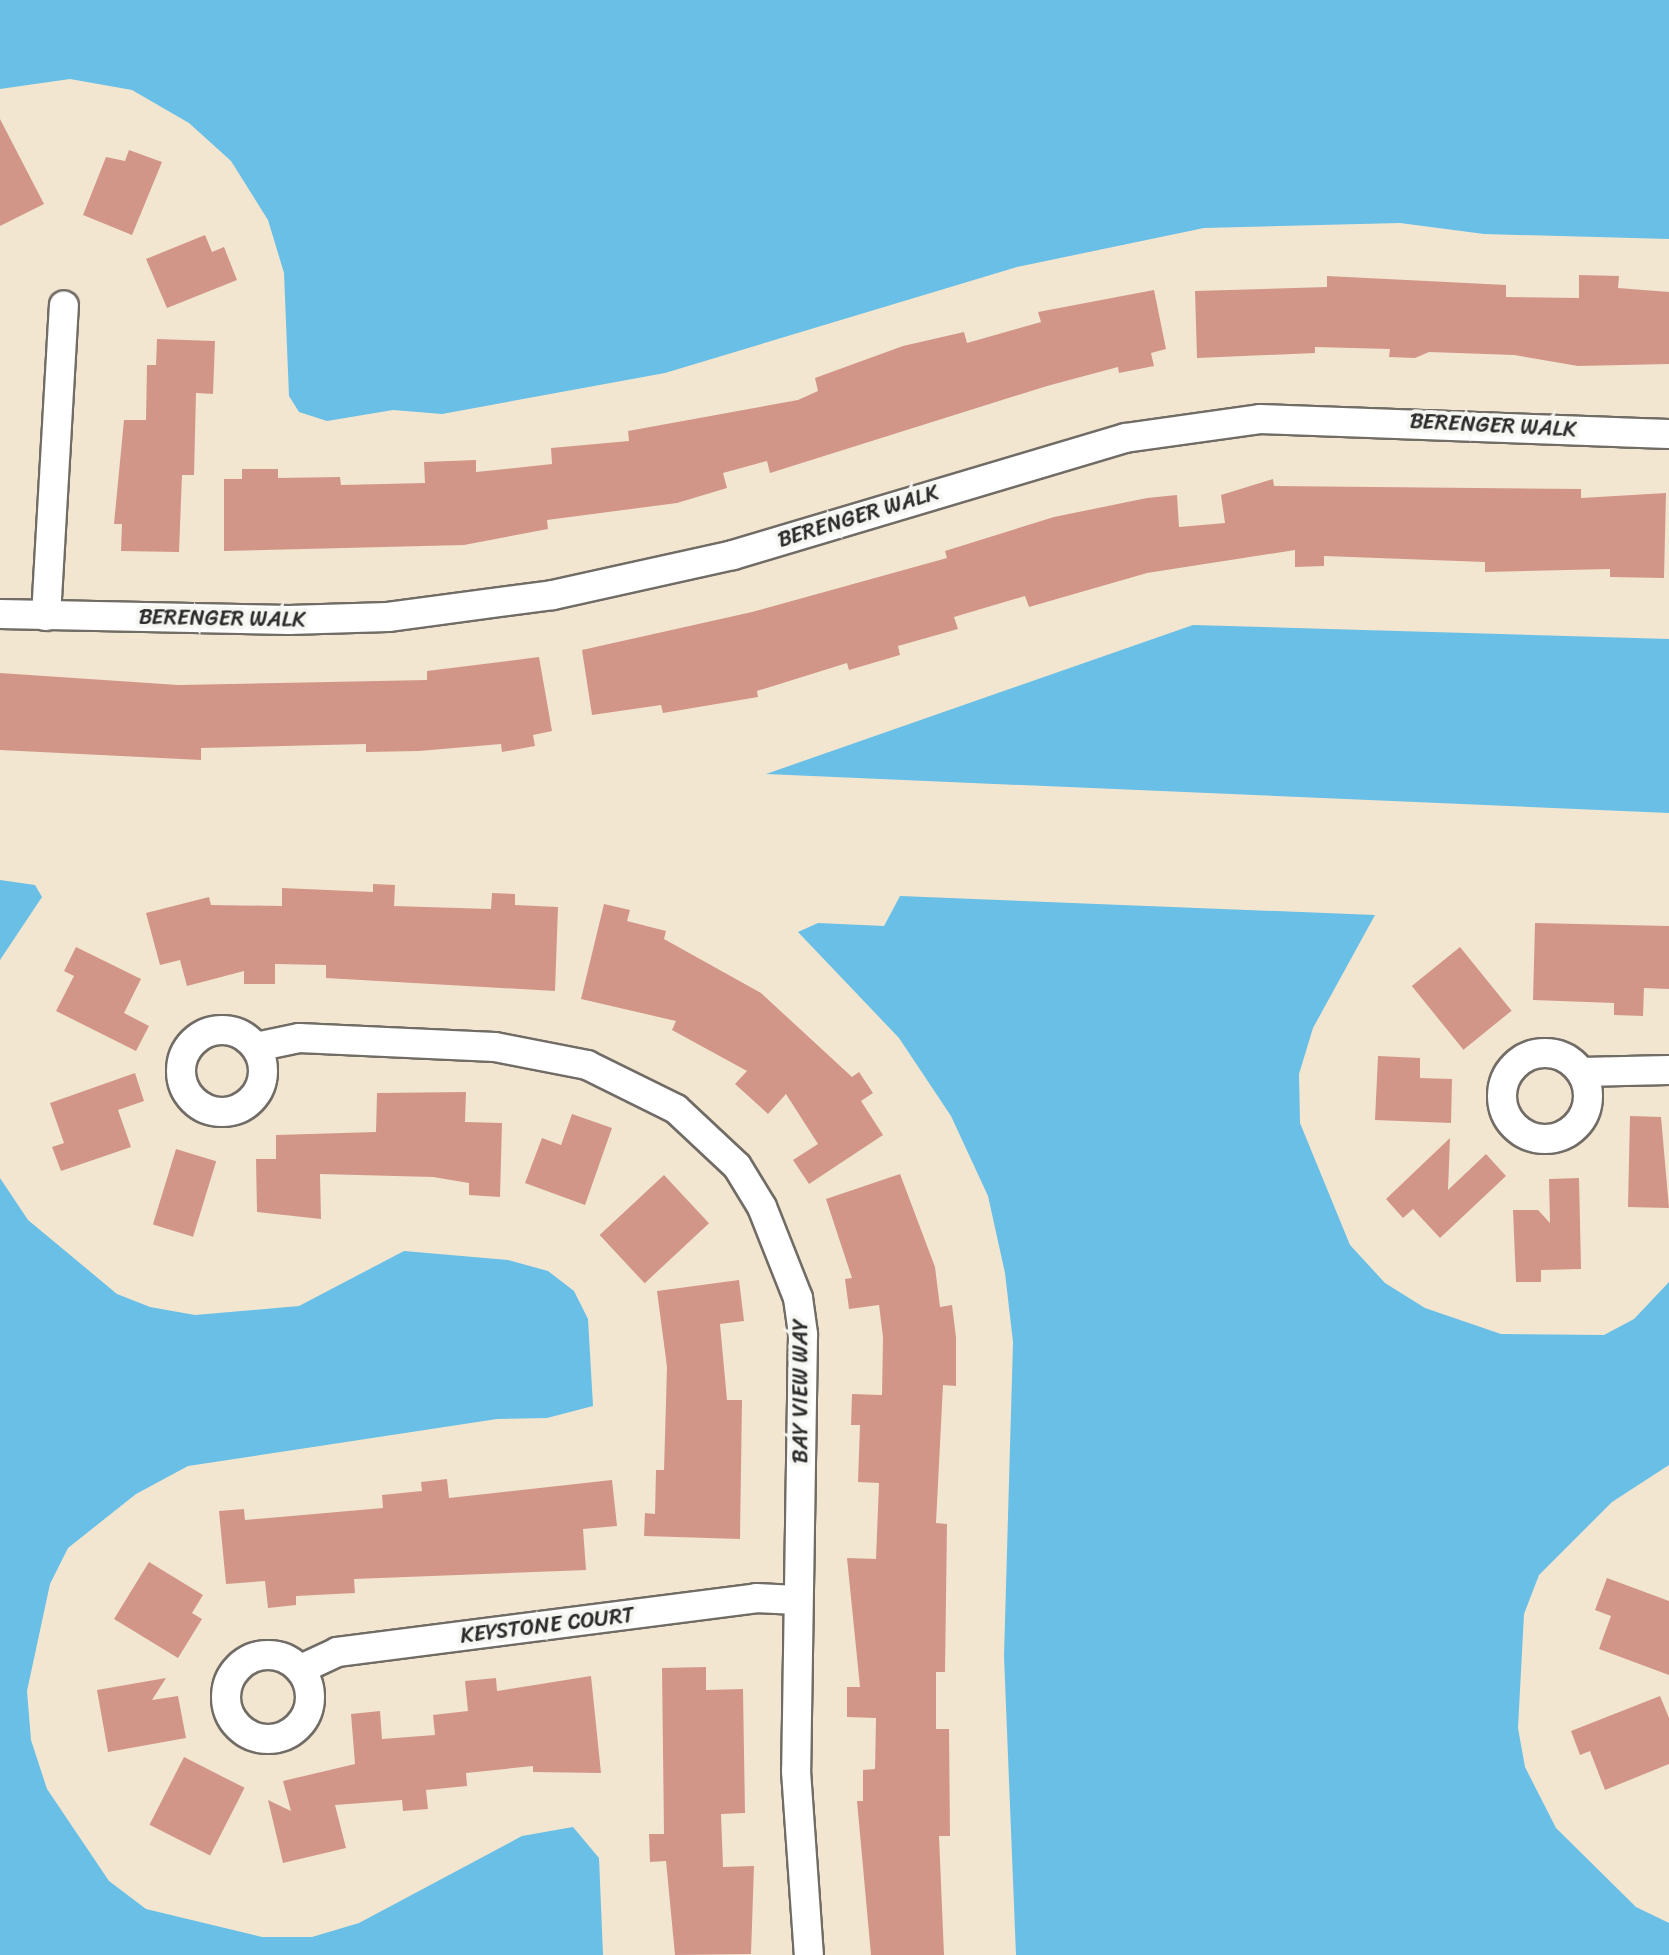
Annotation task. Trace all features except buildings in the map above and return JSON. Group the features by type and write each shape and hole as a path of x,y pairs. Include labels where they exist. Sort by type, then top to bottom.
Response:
{"street":[{"path":"46,616 64,306"},
{"name":"BERENGER WALK","path":"0,614 360,618 553,595 733,555 1125,438 1260,419 1669,434"},
{"name":"BAY VIEW WAY","path":"256,1047 299,1038 549,1053 630,1082 710,1139 762,1207 798,1298 796,1771 809,1955"},
{"path":"1581,1072 1669,1070"},
{"name":"KEYSTONE COURT","path":"301,1669 337,1652 756,1598 797,1600"}],"water":[{"path":"0,0 1669,0 1669,239 1484,234 1400,223 1204,228 1017,267 665,373 442,414 393,410 327,421 299,412 289,396 284,273 268,220 231,161 189,123 132,90 70,79 0,89"},
{"path":"1193,625 1669,639 1669,813 766,774"},
{"path":"0,880 35,885 42,897 0,960"},
{"path":"900,896 1375,915 1313,1028 1299,1074 1300,1123 1350,1245 1385,1283 1425,1308 1501,1334 1604,1335 1634,1319 1669,1282 1669,1465 1612,1502 1539,1575 1524,1614 1518,1728 1525,1767 1556,1828 1636,1907 1669,1923 1669,1955 1016,1955 1004,1656 1013,1342 1005,1273 988,1196 951,1116 899,1038 798,932 818,923 884,926"},
{"path":"0,1178 28,1220 117,1294 150,1307 195,1315 299,1306 404,1251 508,1260 548,1271 574,1291 588,1319 593,1406 547,1418 497,1419 188,1466 136,1494 68,1548 50,1584 27,1691 31,1740 47,1789 109,1881 146,1909 262,1937 312,1937 359,1923 522,1836 573,1827 599,1858 603,1955 0,1955"}]}
